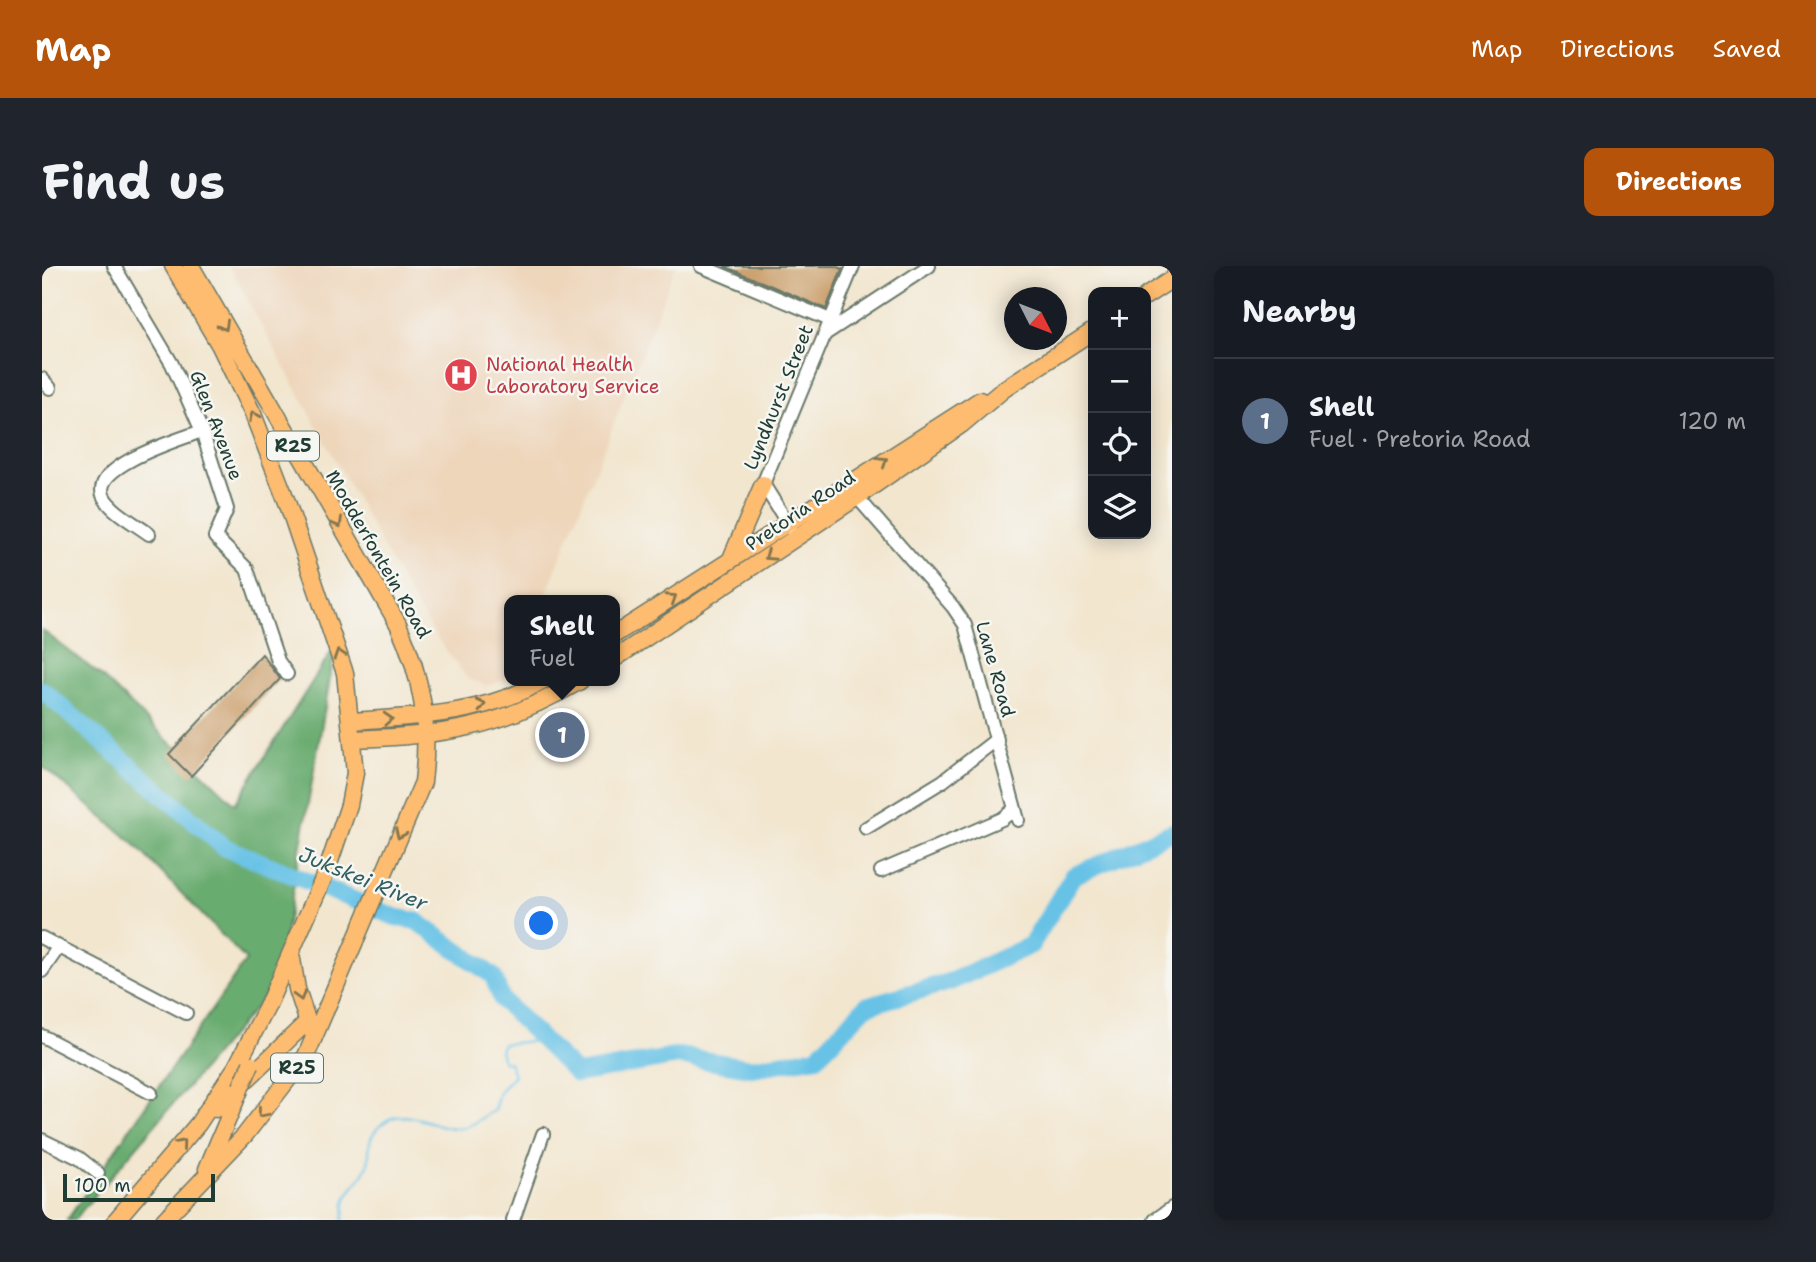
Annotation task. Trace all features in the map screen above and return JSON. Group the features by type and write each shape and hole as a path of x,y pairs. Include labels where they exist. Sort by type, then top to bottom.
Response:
{"main road":[{"name":"R25","path":"116,1220 198,1124 236,1067 267,1007 311,910 327,870 353,784 354,739 345,673 339,653 253,414 220,346 173,266"},
{"name":"Modderfontein Road","path":"164,1220 200,1184 288,1082 306,1056 310,1030 362,922 423,782 425,736 421,683 398,624 191,266"},
{"path":"1151,293 1172,279"},
{"name":"Pretoria Road","path":"620,655 797,538 852,491 953,415 1004,389 1088,334"},
{"path":"730,561 763,484"},
{"name":"Pretoria Road","path":"620,631 786,523 852,491"},
{"path":"695,583 705,598"},
{"path":"421,683 436,701 455,710"},
{"path":"351,721 424,716 513,696 532,686"},
{"path":"354,739 425,736 491,723 519,714 571,686"},
{"path":"198,1124 310,1030 297,989 292,953"},
{"path":"200,1184 251,1064 267,1007"}],"street":[{"name":"Glen Avenue","path":"114,266 172,364 202,431 227,509 215,537 247,569 278,661 286,674"},
{"path":"701,266 830,320"},
{"name":"Lyndhurst Street","path":"797,538 763,484 853,266"},
{"path":"825,334 929,266"},
{"path":"149,534 108,502 102,492 104,481 122,465 142,454 202,431"},
{"name":"Lane Road","path":"852,491 960,616 969,636 1017,814 881,871"},
{"path":"866,828 943,780 996,739"},
{"path":"42,938 186,1013"},
{"path":"42,971 58,948"},
{"path":"42,1035 151,1093"},
{"path":"513,1220 543,1134"},
{"path":"42,1140 79,1158 98,1173"},
{"path":"1154,1220 1172,1208"}],"shaded area":[{"name":"National Health Laboratory Service","path":"229,266 676,266 546,595 504,595 504,681 487,686 467,678 410,596"}],"green space":[{"path":"42,630 100,675 235,804 336,644 277,982 74,1220 67,1220 246,960 133,843 42,766"}],"building":[{"path":"724,266 835,266 842,269 826,309"},
{"path":"262,654 280,679 191,776 169,754"},
{"path":"561,717 574,748 563,754 548,722"}],"waterway":[{"name":"Jukskei River","path":"42,690 224,847 395,917 416,921 493,976 502,1000 577,1074 679,1056 751,1068 817,1057 866,1006 952,981 1031,945 1073,876 1172,832"},
{"path":"343,1220 346,1199 367,1167 372,1136 382,1124 403,1116 450,1128 470,1125 494,1111 499,1092 514,1075 509,1062 503,1061 500,1050 503,1044 543,1040"}],"place":[{"name":"National Health Laboratory Service","path":"461,375"},
{"name":"Shell","path":"562,735"}]}
